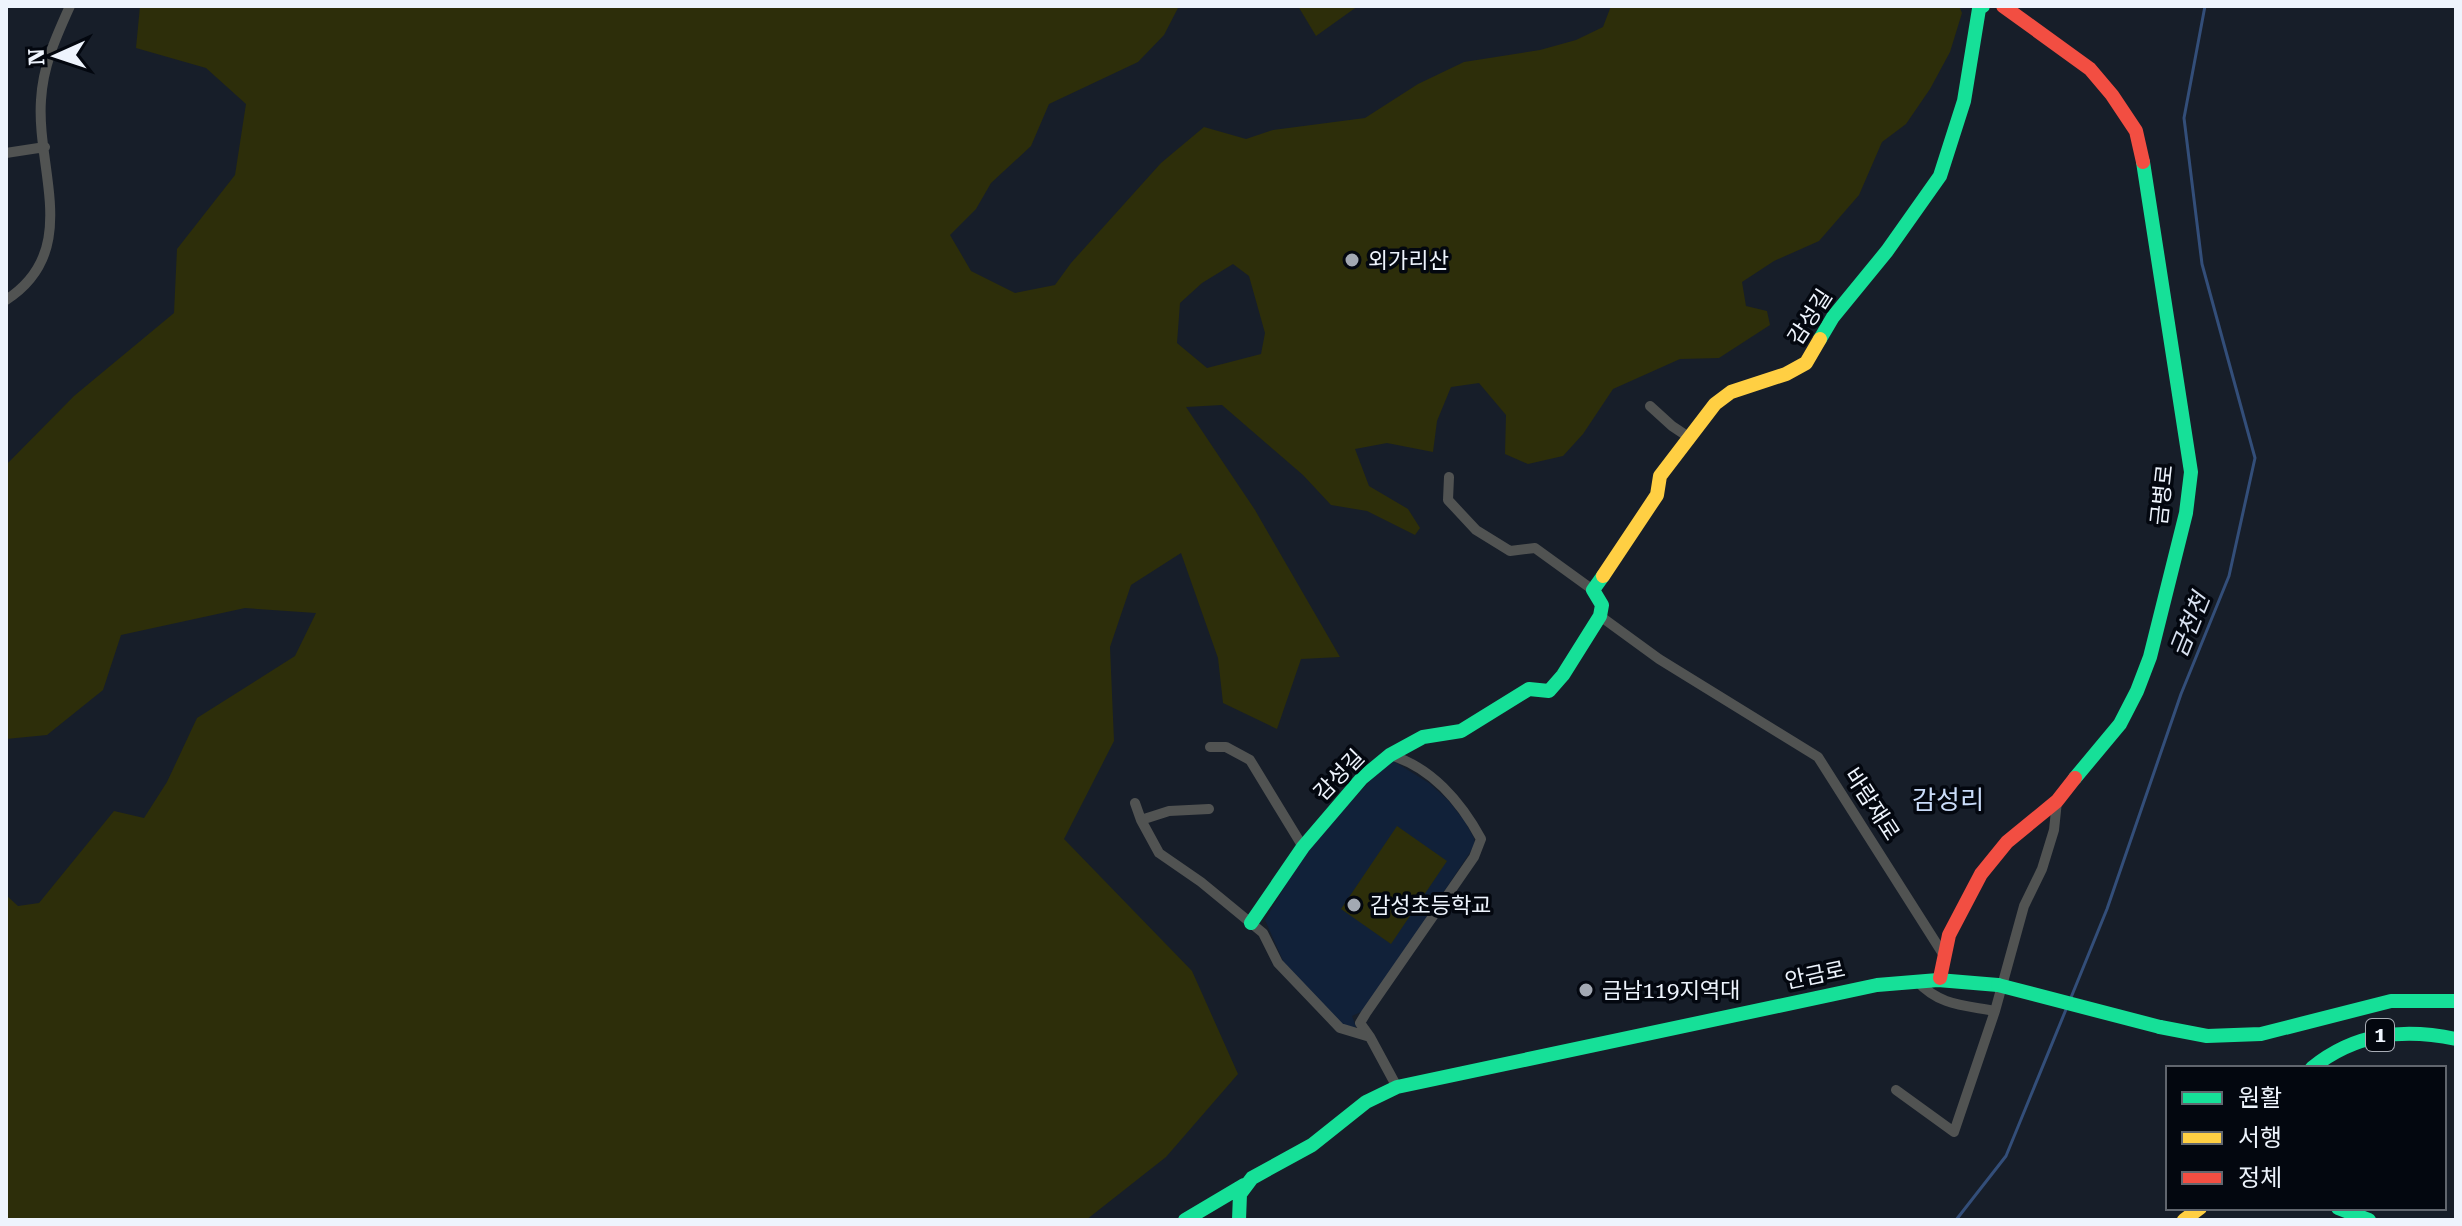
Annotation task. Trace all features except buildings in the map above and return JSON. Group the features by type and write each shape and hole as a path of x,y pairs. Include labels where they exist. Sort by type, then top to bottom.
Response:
{"main road":[{"name":"감성길","path":"1593,590 1657,495 1660,476 1715,404 1731,392 1786,374 1806,363 1833,317 1887,251 1940,176 1964,101 1979,9 1983,6"},
{"name":"금병로","path":"1940,978 1949,935 1981,874 2007,842 2057,801 2120,724 2137,691 2150,657 2186,513 2191,472 2136,131 2090,69 2003,6"},
{"path":"1593,590 1602,605 1600,616"},
{"name":"감성길","path":"1251,923 1303,847 1362,778 1390,755 1423,737 1461,731 1529,689 1549,691 1563,675 1600,616"},
{"name":"안금로","path":"1185,1220 1312,1145 1366,1102 1397,1087 1877,985 1940,978 1998,985 2207,1036 2261,1034 2391,1001 2456,1001"},
{"name":"1","path":"2315,1066 2339,1048 2358,1039 2398,1031 2456,1039"},
{"path":"2333,1066 2364,1050 2401,1043 2432,1044 2456,1050"},
{"path":"1239,1220 1240,1194 1244,1185"},
{"path":"2343,1210 2369,1220"}],"street":[{"path":"6,300 25,284 45,255 50,234 51,213 40,101 47,57 70,6"},
{"path":"6,153 45,147"},
{"path":"1650,406 1690,438"},
{"path":"1449,477 1448,500 1476,530 1510,551 1535,548 1593,590"},
{"name":"바람재로","path":"1600,616 1659,659 1818,757 1945,957"},
{"path":"1210,747 1226,747 1250,760 1303,847"},
{"path":"1390,755 1418,767 1449,793 1469,817 1481,839 1474,857 1360,1023 1397,1087"},
{"path":"1896,1090 1954,1132 1995,1011 2024,906 2042,869 2057,801"},
{"path":"1135,803 1159,853 1201,882 1263,933 1278,963 1340,1028 1370,1037"},
{"path":"1141,820 1169,811 1209,809"},
{"path":"1917,981 1942,1001 1995,1011"}],"shaded area":[{"path":"140,6 1179,6 1164,35 1138,62 1049,104 1031,146 991,183 976,209 950,235 971,271 1015,293 1055,285 1161,163 1204,127 1246,139 1273,130 1365,118 1418,84 1464,62 1540,50 1576,40 1603,27 1611,6 1959,6 1962,13 1950,52 1930,89 1906,124 1882,142 1859,195 1819,241 1774,261 1742,282 1746,306 1767,311 1770,325 1719,358 1680,359 1613,389 1583,434 1563,456 1528,464 1505,454 1506,415 1479,383 1451,387 1437,421 1433,452 1387,443 1355,449 1369,486 1408,509 1420,528 1415,535 1367,511 1331,505 1303,475 1222,405 1186,407 1255,510 1340,657 1301,659 1277,729 1223,703 1218,658 1181,553 1131,585 1110,647 1114,741 1064,839 1192,971 1238,1074 1166,1157 1086,1220 6,1220 6,895 18,906 39,903 114,811 144,818 167,782 197,718 295,656 316,613 245,608 121,635 103,690 47,735 6,739 6,465 74,396 174,313 177,249 235,175 246,104 206,68 136,48","holes":["1233,264 1249,276 1265,333 1261,354 1207,368 1177,343 1180,303 1202,283"]},
{"path":"1298,6 1358,6 1316,36"},
{"name":"감성초등학교","path":"1390,759 1429,783 1448,800 1464,820 1475,845 1365,1010 1352,1016 1356,1027 1353,1028 1342,1026 1284,963 1265,920 1306,851"},
{"path":"1397,826 1447,861 1391,944 1341,909"}],"waterway":[{"name":"금천천","path":"2070,1000 2107,909 2181,694 2229,576 2255,458 2202,264 2184,118 2205,6"},
{"name":"금천천","path":"1956,1220 2006,1156 2067,1007"}],"traffic: fast":[{"path":"1820,339 1833,317 1887,251 1940,176 1964,101 1979,9 1983,6"},
{"path":"2075,778 2120,724 2150,657 2186,513 2191,472 2143,162"},
{"path":"1251,923 1303,847 1362,778 1390,755 1423,737 1461,731 1529,689 1549,691 1563,675 1600,616 1602,605 1593,590 1603,576"},
{"path":"1239,1220 1240,1194 1252,1178 1312,1145 1366,1102 1397,1087 1877,985 1938,980 1998,985"},
{"path":"1998,985 2160,1027"},
{"path":"2160,1027 2207,1036 2261,1034 2391,1001 2456,1001"},
{"path":"2315,1066 2345,1047 2380,1036 2417,1034 2456,1039"},
{"path":"1185,1220 1244,1185"},
{"path":"2343,1210 2369,1220"}],"traffic: slow":[{"path":"1603,576 1657,495 1660,476 1715,404 1731,392 1786,374 1806,363 1820,339"},
{"path":"2184,1220 2197,1210"}],"traffic: jam":[{"path":"2003,6 2090,69 2136,131 2143,162"},
{"path":"1940,978 1949,935 1981,874 2007,842 2057,801 2075,778"}],"place":[{"name":"외가리산","path":"1352,260"},
{"name":"감성초등학교","path":"1354,905"},
{"name":"금남119지역대","path":"1586,990"}],"district":[{"name":"감성리","path":"1948,800"}]}
